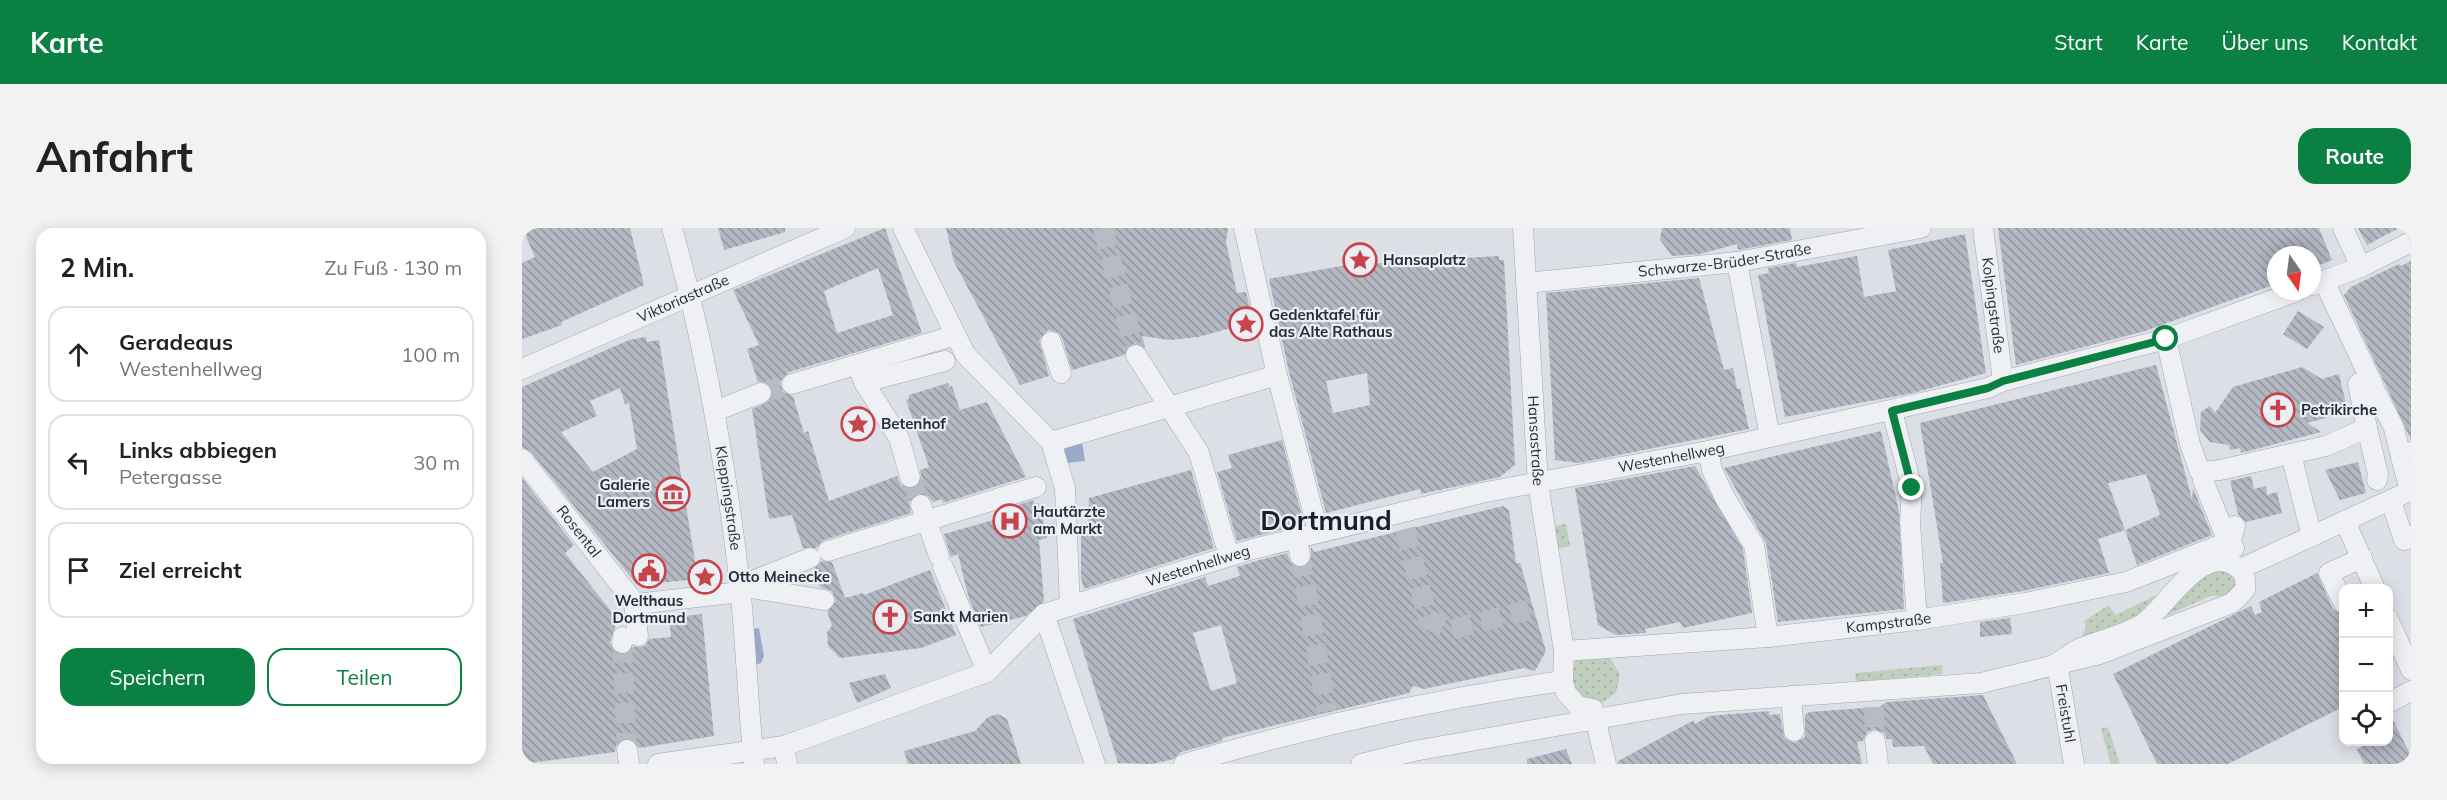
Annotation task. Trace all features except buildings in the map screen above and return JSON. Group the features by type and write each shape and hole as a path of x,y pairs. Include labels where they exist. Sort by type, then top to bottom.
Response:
{"street":[{"name":"Kleppingstraße","path":"672,228 716,411 740,589 753,758"},
{"name":"Viktoriastraße","path":"522,369 845,228"},
{"path":"903,228 956,335 953,358"},
{"path":"1244,228 1277,375 1318,531"},
{"name":"Hansastraße","path":"1523,228 1538,483 1564,651"},
{"name":"Schwarze-Brüder-Straße","path":"1526,283 1737,262 1829,236 1921,228"},
{"name":"Kolpingstraße","path":"1983,228 2003,381"},
{"path":"2343,228 2357,259"},
{"path":"2321,281 2357,259 2411,242"},
{"path":"1737,262 1770,437"},
{"path":"2057,663 2079,649 2141,625 2157,612 2182,581 2206,564 2221,562 2242,568 2410,492 2406,454 2374,387 2321,289"},
{"name":"Westenhellweg","path":"1044,614 1229,556 1299,547 1318,531 1481,493 1708,451 1988,388 2003,381 2166,339 2272,300"},
{"path":"792,384 861,373 898,362 956,335"},
{"path":"2166,339 2190,444 2200,472 2215,477 2326,446 2361,430"},
{"path":"1051,342 1061,373"},
{"path":"1136,355 1199,453 1229,556"},
{"path":"898,362 953,358 1007,396 1051,442 1065,488 1070,606"},
{"path":"861,373 899,438 910,477"},
{"path":"1051,442 1277,375"},
{"path":"2374,387 2358,384 2362,457 2368,480 2377,480"},
{"path":"716,411 761,393"},
{"path":"1892,411 1912,488 1910,522 1917,620"},
{"path":"2361,430 2378,474 2377,480 2386,503 2404,540 2411,536"},
{"path":"1708,451 1712,470 1721,489 1754,545 1768,637"},
{"path":"2291,454 2312,536"},
{"name":"Rosental","path":"522,459 634,602"},
{"path":"1361,764 1414,751 1682,704 1981,683 2110,650 2232,603 2245,590 2246,579 2233,533 2224,532 2215,477"},
{"path":"628,638 634,602 645,603 740,589 819,554 924,513 1036,487"},
{"path":"924,513 941,562 987,672"},
{"path":"2345,521 2373,584"},
{"name":"Kampstraße","path":"1564,651 1768,637 1917,620 2043,600 2117,585 2233,533"},
{"path":"2339,595 2329,573 2362,558"},
{"path":"740,589 824,600"},
{"path":"658,764 786,755 987,672 1044,614 1095,764"},
{"path":"2393,630 2411,669"},
{"path":"1564,651 1563,681 1569,698 1578,706 1593,709 1606,764"},
{"name":"Freistuhl","path":"2057,663 2074,764"},
{"path":"1184,764 1328,718 1563,681"},
{"path":"2393,690 2411,681"},
{"path":"2393,700 2411,691"},
{"path":"1791,696 1794,731"},
{"path":"1875,741 1878,764"}],"green space":[{"path":"1566,524 1570,546 1548,550 1543,529"},
{"path":"2221,568 2236,578 2235,589 2227,596 2210,596 2166,616 2165,612 2187,584"},
{"path":"2165,591 2140,618 2082,638 2086,626 2084,621 2109,605 2115,615"},
{"path":"1609,657 1620,674 1616,693 1599,705 1585,704 1567,677 1576,659"},
{"path":"1942,665 1943,674 1856,682 1855,673"},
{"path":"2108,727 2120,764 2111,764 2101,729"}],"water":[{"path":"1082,442 1085,461 1066,463 1064,445"},
{"path":"759,628 764,656 761,663 754,665 743,631"}],"tunnel":[{"path":"1103,228 1136,355"},
{"path":"761,393 792,384"},
{"path":"910,477 921,505"},
{"path":"1405,529 1428,619 1449,630 1529,610"},
{"path":"1300,556 1327,711"},
{"path":"622,643 627,750"},
{"path":"1874,707 1875,741"}],"place":[{"name":"Hansaplatz","path":"1360,260"},
{"name":"Gedenktafel für das Alte Rathaus","path":"1246,324"},
{"name":"Petrikirche","path":"2278,410"},
{"name":"Betenhof","path":"858,424"},
{"name":"Galerie Lamers","path":"673,494"},
{"name":"Hautärzte am Markt","path":"1010,521"},
{"name":"Welthaus Dortmund","path":"649,571"},
{"name":"Otto Meinecke","path":"705,577"},
{"name":"Sankt Marien","path":"890,617"}],"district":[{"name":"Dortmund","path":"1326,521"}],"route":[{"path":"1912,488 1892,411 1988,388 2003,381 2166,339"}]}
